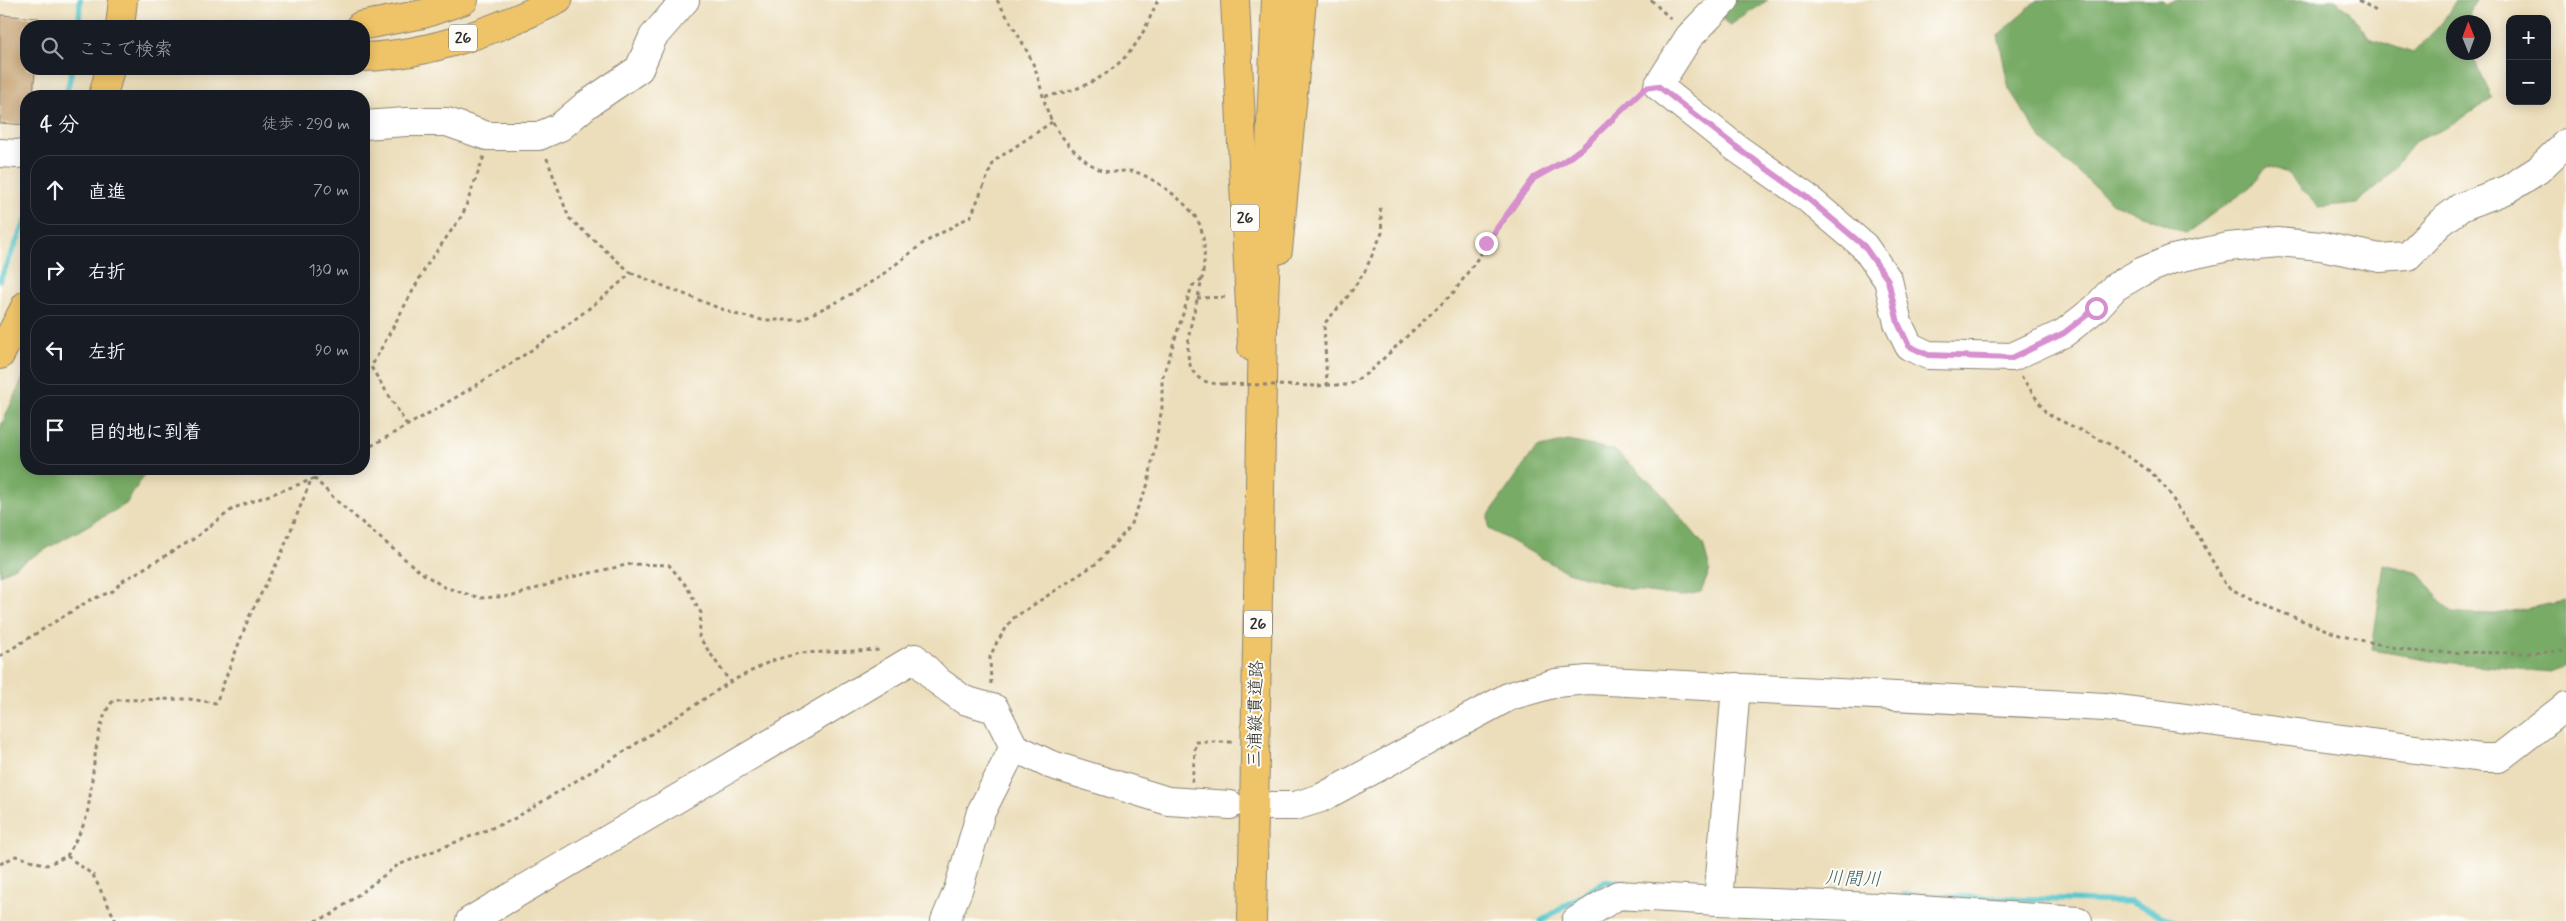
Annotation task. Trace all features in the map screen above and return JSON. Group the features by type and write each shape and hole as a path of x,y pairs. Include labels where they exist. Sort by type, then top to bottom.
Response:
{"main road":[{"path":"121,20 123,0"},
{"name":"26","path":"370,24 423,14 464,0"},
{"name":"26","path":"370,56 405,53 444,44 526,16 558,0"},
{"name":"26","path":"1235,0 1252,354 1262,435"},
{"name":"26","path":"1262,0 1269,48"},
{"name":"26","path":"1269,48 1276,0"},
{"path":"1264,401 1302,0"},
{"name":"三浦縦貫道路","path":"1252,921 1264,401 1261,211 1269,48"},
{"path":"105,90 108,75"},
{"path":"0,355 20,317"}],"street":[{"path":"370,125 447,122 487,136 539,136 560,127 586,105 640,69 653,37 685,0"},
{"path":"1725,0 1689,36 1658,86 1735,146 1806,197 1864,246 1888,280 1898,323 1909,346 1928,355 2012,358 2064,333 2096,308 2115,287 2140,272 2173,259 2198,253 2249,244 2278,242 2322,246 2380,258 2408,256 2440,222 2461,207 2508,189 2538,170 2566,143"},
{"path":"470,921 915,658 938,681 964,700 995,709 1014,747 1049,764 1168,801 1230,804"},
{"path":"1271,806 1295,806 1321,798 1510,696 1556,683 1588,680 2105,708 2482,758 2499,758 2566,706"},
{"path":"1719,891 1736,687"},
{"path":"945,921 958,890 981,812 1014,747"},
{"path":"1576,921 1618,895 1719,891 1877,906 2078,921"}],"path":[{"path":"997,0 1034,66 1052,122 1080,156 1095,167 1112,174 1134,172 1171,190 1199,222 1205,255 1202,280 1187,341 1186,355 1195,374 1206,380 1223,384 1349,385 1369,372 1454,292 1534,178 1563,162 1582,148 1645,88 1658,86"},
{"path":"1045,96 1080,89 1108,74 1136,44 1158,0"},
{"path":"1651,0 1689,36"},
{"path":"2359,0 2376,11"},
{"path":"539,136 569,218 631,273 734,314 762,320 799,320 839,301 878,278 922,244 971,216 994,161 1052,122"},
{"path":"407,425 370,367 427,265 463,214 482,166 487,136"},
{"path":"1327,386 1324,324 1346,299 1368,263 1382,233 1380,204"},
{"path":"370,447 508,368 584,314 631,273"},
{"path":"995,709 990,658 1004,630 1012,619 1096,563 1129,528 1148,484 1162,408 1162,379 1164,370 1192,286 1202,280"},
{"path":"1197,298 1237,297"},
{"path":"2012,358 2017,371 2047,414 2109,444 2151,472 2170,492 2178,508 2200,538 2226,586 2255,602 2342,636 2415,652 2528,654 2566,651"},
{"path":"0,656 90,600 113,591 121,582 192,540 234,508 320,475"},
{"path":"313,479 419,571 444,587 480,598 513,596 572,577 631,564 669,565 687,587 701,613 699,637 730,682"},
{"path":"0,864 16,856 47,865 68,856 86,819 98,742 107,706 114,700 189,699 216,703 249,617 280,557 313,479"},
{"path":"315,921 331,915 398,865 512,820 625,751 730,682 771,661 799,653 886,650 902,652 915,658"},
{"path":"1190,802 1196,742 1237,742"},
{"path":"68,856 93,875 116,921"}],"green space":[{"path":"1707,0 1768,0 1729,26"},
{"path":"2038,0 2163,0 2166,3 2178,0 2335,0 2348,10 2369,38 2413,53 2446,16 2446,60 2474,60 2492,98 2452,125 2414,142 2381,183 2357,203 2318,207 2287,173 2268,166 2247,190 2185,233 2114,204 2042,140 2009,89 1998,35"},
{"path":"2456,0 2476,0 2471,15 2447,15"},
{"path":"20,384 20,475 144,475 126,504 0,575 0,428"},
{"path":"1568,441 1614,450 1656,487 1703,544 1710,570 1701,592 1681,596 1632,590 1567,572 1489,529 1488,516 1536,448"},
{"path":"2384,564 2419,573 2451,613 2496,614 2566,601 2566,666 2550,672 2444,662 2372,650"}],"building":[{"path":"0,15 39,18 39,20 20,20 20,75 35,75 33,90 20,90 20,125 0,123"}],"waterway":[{"path":"79,20 80,0"},
{"path":"67,90 71,75"},
{"path":"0,280 20,234"},
{"name":"川間川","path":"1541,921 1605,881 1625,882"},
{"name":"川間川","path":"1904,895 2130,902 2173,921"}],"route":[{"path":"1486,243 1509,215 1522,192 1534,178 1563,162 1582,148 1645,88 1658,86 1735,146 1806,197 1829,219 1864,246 1888,280 1898,323 1909,346 1928,355 2012,358 2064,333 2096,308"}]}
